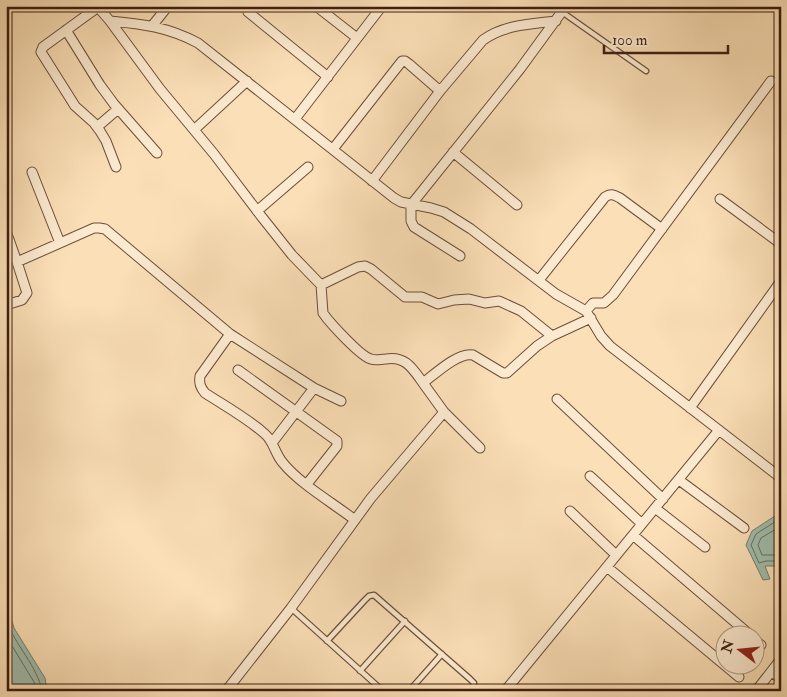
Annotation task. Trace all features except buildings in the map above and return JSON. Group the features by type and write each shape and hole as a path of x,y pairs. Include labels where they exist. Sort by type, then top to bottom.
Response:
{"street":[{"path":"116,167 106,141 97,127 75,106 41,52 43,47 98,6 160,89 292,255 321,285 322,313 365,357 375,360 396,358 408,364 444,412 480,448"},
{"path":"152,26 168,6"},
{"path":"246,6 248,12 328,77"},
{"path":"316,6 358,38"},
{"path":"295,119 382,6"},
{"path":"460,256 414,227 411,220 411,205 520,69 564,9"},
{"path":"110,21 152,26 180,33 198,43 394,198 411,205 444,212 458,220 556,294 589,314 601,336 610,346 781,478"},
{"path":"372,181 440,91 474,50 492,34 505,28 556,21"},
{"path":"66,30 100,85 118,109 157,153"},
{"path":"332,149 402,61 409,64 440,91"},
{"path":"194,130 247,81"},
{"path":"423,383 458,358 468,354 473,355 503,373 507,373 537,346 589,314 593,303 604,303 613,295 771,81"},
{"path":"97,127 118,109"},
{"path":"453,152 516,205"},
{"path":"258,211 308,167"},
{"path":"32,172 60,243"},
{"path":"539,280 605,197 609,195 620,198 662,229"},
{"path":"720,199 781,244"},
{"path":"16,262 94,228 105,230 230,334 314,388 342,401"},
{"path":"6,231 27,293 22,300 6,305"},
{"path":"321,285 358,267 365,266 405,297 422,297 438,304 454,300 485,303 499,301 521,311 552,336"},
{"path":"690,408 781,281"},
{"path":"230,334 200,376 201,388 205,393 263,432 272,443 283,464 355,520"},
{"path":"238,370 334,439 338,444 307,484"},
{"path":"272,443 314,388"},
{"path":"557,399 663,499"},
{"path":"226,691 371,498 444,412"},
{"path":"505,691 720,430"},
{"path":"590,476 642,524"},
{"path":"679,480 744,528"},
{"path":"655,508 706,547"},
{"path":"570,511 616,555"},
{"path":"633,536 737,624"},
{"path":"607,567 739,677"},
{"path":"756,691 781,659"},
{"path":"772,672 781,679"}],"lane":[{"path":"564,9 646,71"},
{"path":"327,641 369,596 374,595 474,683 472,691"},
{"path":"290,608 383,691"},
{"path":"360,671 405,621"},
{"path":"409,691 442,654"}],"water":[{"path":"781,512 781,566 765,566 770,579 763,580 746,545 752,531"},
{"path":"6,600 14,628 45,678 47,691 6,691"}]}
